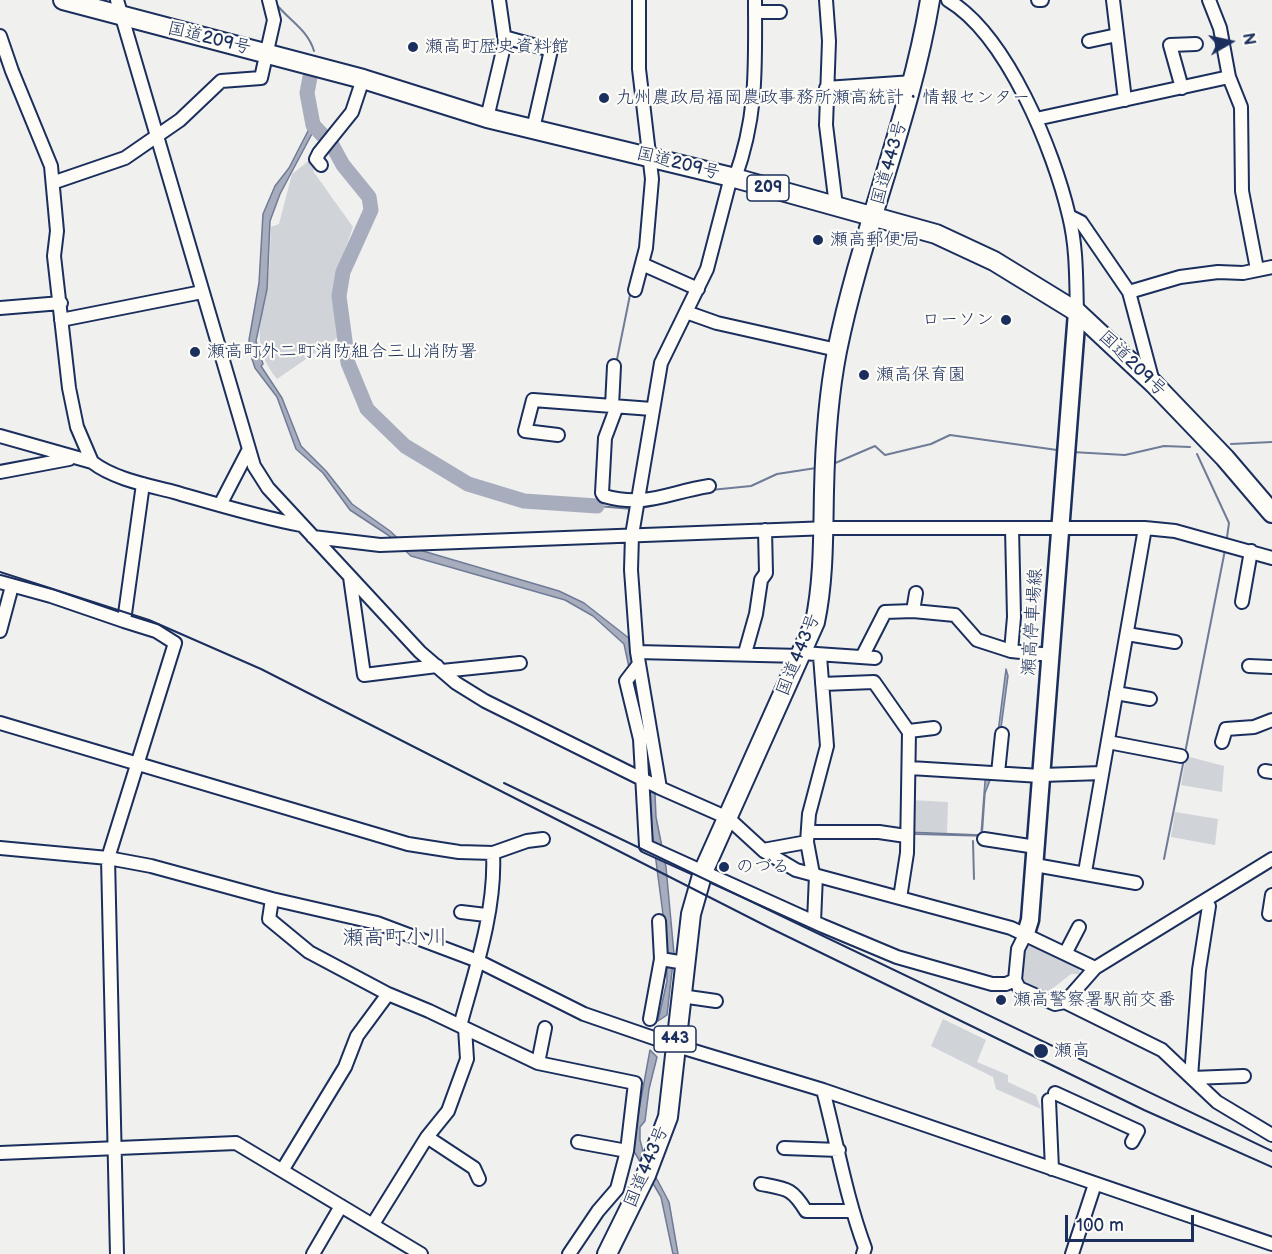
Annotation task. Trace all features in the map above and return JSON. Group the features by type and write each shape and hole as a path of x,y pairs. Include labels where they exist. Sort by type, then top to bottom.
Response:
{"highway":[{"name":"国道209号","path":"63,0 119,8 265,53 363,79 487,118 733,178 936,234 994,261 1077,312 1154,384 1225,458 1272,513"},
{"name":"国道443号","path":"607,1254 661,1140 673,1090 674,1045 691,914 703,872 808,655 820,594 830,393 837,350 913,82 930,0"}],"main road":[{"name":"瀬高停車場線","path":"1026,933 1030,920 1035,865 1077,312"}],"street":[{"path":"55,182 125,158 180,120 221,81 261,78 274,20 269,0"},
{"path":"487,118 504,37 499,0"},
{"path":"635,290 650,219 650,157 639,69 639,0"},
{"path":"826,0 829,41 826,124 836,206"},
{"path":"948,0 967,13 981,29 1018,82 1036,119 1070,216 1076,257 1077,312"},
{"path":"1113,0 1125,100"},
{"path":"1209,0 1220,28 1230,77 1241,107 1242,191 1257,269"},
{"path":"660,788 638,658 630,570 632,535 661,363 707,269 751,122 755,90 755,6 780,12"},
{"path":"119,8 254,466 268,488 301,525 420,652 485,701 660,788 728,818 764,850 796,870 1026,933 1095,968"},
{"path":"1089,41 1117,35"},
{"path":"0,36 51,166 55,182 57,231 54,256 72,406 92,462 101,470 143,484 301,525"},
{"path":"504,37 551,50 533,129"},
{"path":"1182,88 1170,45 1196,44"},
{"path":"1036,119 1230,77"},
{"path":"321,165 316,159 352,112 363,79"},
{"path":"826,88 913,82"},
{"path":"1070,216 1081,222 1129,292 1154,384"},
{"path":"642,264 698,289"},
{"path":"1129,292 1180,277 1218,272 1242,273 1272,267"},
{"path":"62,320 202,292"},
{"path":"0,308 61,303"},
{"path":"686,312 717,323 837,350"},
{"path":"614,366 614,406 605,438 602,493 604,496 638,502 667,498 679,492 709,486"},
{"path":"558,435 525,431 533,400 652,409"},
{"path":"0,436 92,462"},
{"path":"220,505 248,451"},
{"path":"0,472 73,458"},
{"path":"124,621 143,484"},
{"path":"313,537 380,545 823,528 1145,528 1175,531 1272,558"},
{"path":"1011,651 1014,617 1012,528"},
{"path":"1085,872 1145,528"},
{"path":"745,653 755,620 761,580 766,573 765,530"},
{"path":"1242,602 1251,551"},
{"path":"350,577 364,675 520,663"},
{"path":"0,631 6,584 51,596 156,632 175,643 139,765 108,858 117,1254"},
{"path":"913,611 916,593"},
{"path":"638,658 745,653 868,657 885,612 913,611 955,615 977,640 1011,651 1050,655"},
{"path":"1126,634 1175,642"},
{"path":"808,655 822,684 827,746 809,814 808,837 815,875 814,922"},
{"path":"638,658 626,681 640,739 646,846 897,957 992,984 1006,984 1015,980"},
{"path":"1249,666 1272,667"},
{"path":"822,684 874,682 909,731 906,871 900,898"},
{"path":"1116,693 1150,699"},
{"path":"1222,742 1226,729 1254,727 1272,720"},
{"path":"0,723 408,844 459,852 493,853 527,841 543,839"},
{"path":"909,731 934,728"},
{"path":"998,773 1002,734"},
{"path":"1108,742 1181,756"},
{"path":"910,768 1041,775 1102,773"},
{"path":"764,850 808,837 879,832 906,836"},
{"path":"984,839 1036,847"},
{"path":"0,848 108,858 151,866 272,899 376,923 478,961 584,1014 674,1045 823,1090 1269,1244"},
{"path":"373,1224 427,1137 448,1111 459,1085 467,1059 462,1027 478,961 494,875 493,853"},
{"path":"1035,865 1085,872 1136,883"},
{"path":"1026,933 1018,949 1015,980 1019,988 1055,1004 1065,1002 1095,968 1271,866"},
{"path":"1269,914 1272,895"},
{"path":"272,899 269,919 301,945 388,994 538,1063 635,1083 627,1151 616,1189 569,1254"},
{"path":"1191,1078 1199,970 1209,906"},
{"path":"461,912 486,915"},
{"path":"650,1020 661,959 658,921"},
{"path":"1065,952 1079,927"},
{"path":"661,959 685,963"},
{"path":"283,1169 345,1068 357,1036 388,994"},
{"path":"681,996 716,1001"},
{"path":"1065,1002 1162,1050 1217,1102 1272,1135"},
{"path":"538,1063 545,1028"},
{"path":"1191,1078 1244,1076"},
{"path":"823,1090 839,1150 851,1211 865,1248 863,1254"},
{"path":"1052,1169 1052,1097 1138,1131 1132,1142"},
{"path":"427,1137 474,1168 479,1179"},
{"path":"578,1142 627,1151"},
{"path":"0,1153 236,1143 422,1254"},
{"path":"784,1148 839,1150"},
{"path":"761,1184 787,1189 796,1194 806,1211 851,1211"},
{"path":"1072,1254 1095,1184"},
{"path":"313,1254 341,1206"}],"shaded area":[{"path":"311,159 317,167 313,171 353,227 340,264 335,298 340,336 277,379 268,366 260,342 261,318 269,272 271,227 279,224 292,174"},
{"path":"1186,756 1224,766 1222,792 1181,785"},
{"path":"911,800 948,802 947,833 909,831"},
{"path":"1175,812 1218,819 1215,845 1171,837"},
{"path":"1029,945 1079,969 1080,974 1071,974 1048,992 1025,982 1021,962 1023,952"},
{"path":"943,1019 986,1040 977,1062 1008,1075 1008,1082 1036,1095 1041,1109 996,1089 993,1077 931,1046"}],"water":[{"path":"309,129 314,130 280,194 270,221 267,289 256,341 263,364 261,366 282,398 301,446 326,471 352,504 390,531 406,546 559,591 584,603 630,639 654,772 656,817 666,867 674,954 667,1015 658,1021 667,981 666,937 651,823 644,737 624,644 593,616 565,600 411,556 388,535 350,510 323,473 296,449 277,397 255,368 249,340 259,283 263,214 275,186 289,168"},
{"path":"1006,669 1008,676 996,765 985,793 982,836 908,834 908,832 981,835 985,781 994,764"},
{"path":"650,1050 657,1057 649,1089 645,1121 640,1127 640,1140 644,1155 669,1202 678,1254 673,1254 661,1197 632,1148"}],"waterway":[{"path":"276,4 308,37 314,51"},
{"path":"645,66 647,84"},
{"path":"310,77 307,93 313,125 332,145 343,165 369,197 371,210 343,272 339,296 348,363 367,409 405,446 468,484 524,501 597,506"},
{"path":"616,364 631,290"},
{"path":"833,464 875,446 885,455 931,444 950,435 1057,450"},
{"path":"1231,444 1272,442"},
{"path":"1072,452 1125,455 1164,446 1190,447"},
{"path":"1197,454 1229,523 1227,537"},
{"path":"711,490 751,486 777,474 816,468"},
{"path":"598,497 597,506 633,509"},
{"path":"642,508 677,499"},
{"path":"1185,753 1225,550"},
{"path":"1164,859 1184,759"},
{"path":"973,841 974,879"}],"railway":[{"path":"0,572 149,620 261,669 770,928 1144,1110 1272,1167"},
{"path":"504,783 1272,1151"}],"place":[{"name":"瀬高町歴史資料館","path":"413,47"},
{"name":"九州農政局福岡農政事務所瀬高統計・情報センター","path":"604,98"},
{"name":"瀬高郵便局","path":"818,240"},
{"name":"ローソン","path":"1006,320"},
{"name":"瀬高町外二町消防組合三山消防署","path":"195,352"},
{"name":"瀬高保育園","path":"864,375"},
{"name":"のづる","path":"724,867"},
{"name":"瀬高警察署駅前交番","path":"1001,1000"},
{"name":"瀬高","path":"1041,1051"}],"district":[{"name":"瀬高町小川","path":"395,939"}]}
